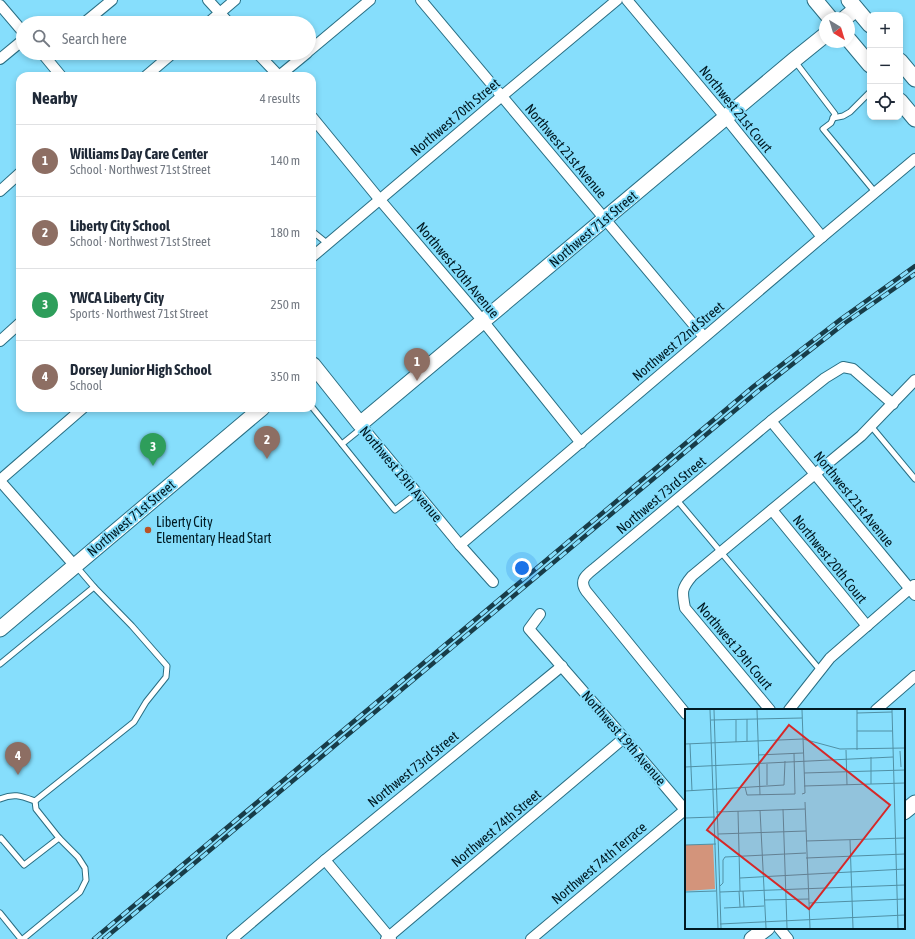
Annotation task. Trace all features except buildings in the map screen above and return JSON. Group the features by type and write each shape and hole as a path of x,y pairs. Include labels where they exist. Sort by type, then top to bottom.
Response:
{"street":[{"path":"93,16 112,0"},
{"path":"208,0 223,16"},
{"path":"216,16 235,0"},
{"path":"316,45 370,0"},
{"name":"Northwest 21st Avenue","path":"421,0 704,337"},
{"name":"Northwest 70th Street","path":"316,254 617,0"},
{"name":"Northwest 21st Court","path":"627,0 726,118 822,237"},
{"path":"815,0 825,12"},
{"path":"0,5 16,24"},
{"path":"850,9 867,23"},
{"name":"Northwest 71st Street","path":"361,425 819,40"},
{"path":"0,59 16,46"},
{"path":"855,47 867,61"},
{"path":"49,60 58,72"},
{"path":"151,72 165,60"},
{"path":"264,60 275,72"},
{"path":"284,72 298,60"},
{"path":"903,65 915,79"},
{"path":"903,104 914,114"},
{"name":"Northwest 20th Avenue","path":"316,122 483,322 581,443"},
{"name":"Northwest 72nd Street","path":"460,545 915,159"},
{"path":"0,190 16,176"},
{"path":"0,340 16,326"},
{"name":"Northwest 73rd Street","path":"685,713 586,591 582,585 584,578 771,421 825,378 843,366 853,369 893,404"},
{"name":"Northwest 19th Avenue","path":"316,369 460,545 493,582"},
{"path":"721,552 861,436 915,380"},
{"path":"75,566 0,480 78,412"},
{"name":"Northwest 71st Street","path":"0,629 257,412"},
{"name":"Northwest 21st Avenue","path":"771,421 913,590"},
{"name":"Northwest 20th Court","path":"772,510 868,626"},
{"name":"Northwest 19th Court","path":"721,552 692,576 684,586 684,608 769,709"},
{"path":"789,709 830,658 913,590"},
{"path":"540,614 529,629 562,666"},
{"name":"Northwest 19th Avenue","path":"562,666 685,809"},
{"name":"Northwest 73rd Street","path":"232,939 325,860 562,666"},
{"path":"877,709 915,676"},
{"name":"Northwest 74th Street","path":"388,938 624,738"},
{"path":"905,811 915,803"},
{"name":"Northwest 74th Terrace","path":"531,939 685,811"},
{"path":"325,860 388,938"},
{"path":"752,939 766,929"},
{"path":"780,929 788,939"}],"lane":[{"path":"794,60 835,114 830,123 823,129 875,192"},
{"path":"833,118 843,116 850,112 867,95"},
{"path":"316,234 328,244"},
{"path":"316,412 395,510 417,493"},
{"path":"342,444 361,425"},
{"path":"871,426 915,479"},
{"path":"677,500 820,670"},
{"path":"35,801 134,722 146,702 166,677 167,666 132,626 75,566"},
{"path":"0,664 94,587"},
{"path":"0,799 8,796 21,796 35,801"},
{"path":"0,913 22,939 80,892 86,880 85,868 78,857 59,838 36,809 35,801"},
{"path":"0,839 1,838 24,866 59,838"}],"railway":[{"path":"94,939 754,386 841,319 915,266"},
{"path":"104,939 757,392 845,323 915,274"}],"place":[{"name":"Williams Day Care Center","path":"417,381"},
{"name":"Liberty City School","path":"267,459"},
{"name":"YWCA Liberty City","path":"153,466"},
{"name":"Liberty City Elementary Head Start","path":"148,530"},
{"name":"Dorsey Junior High School","path":"18,775"}]}
